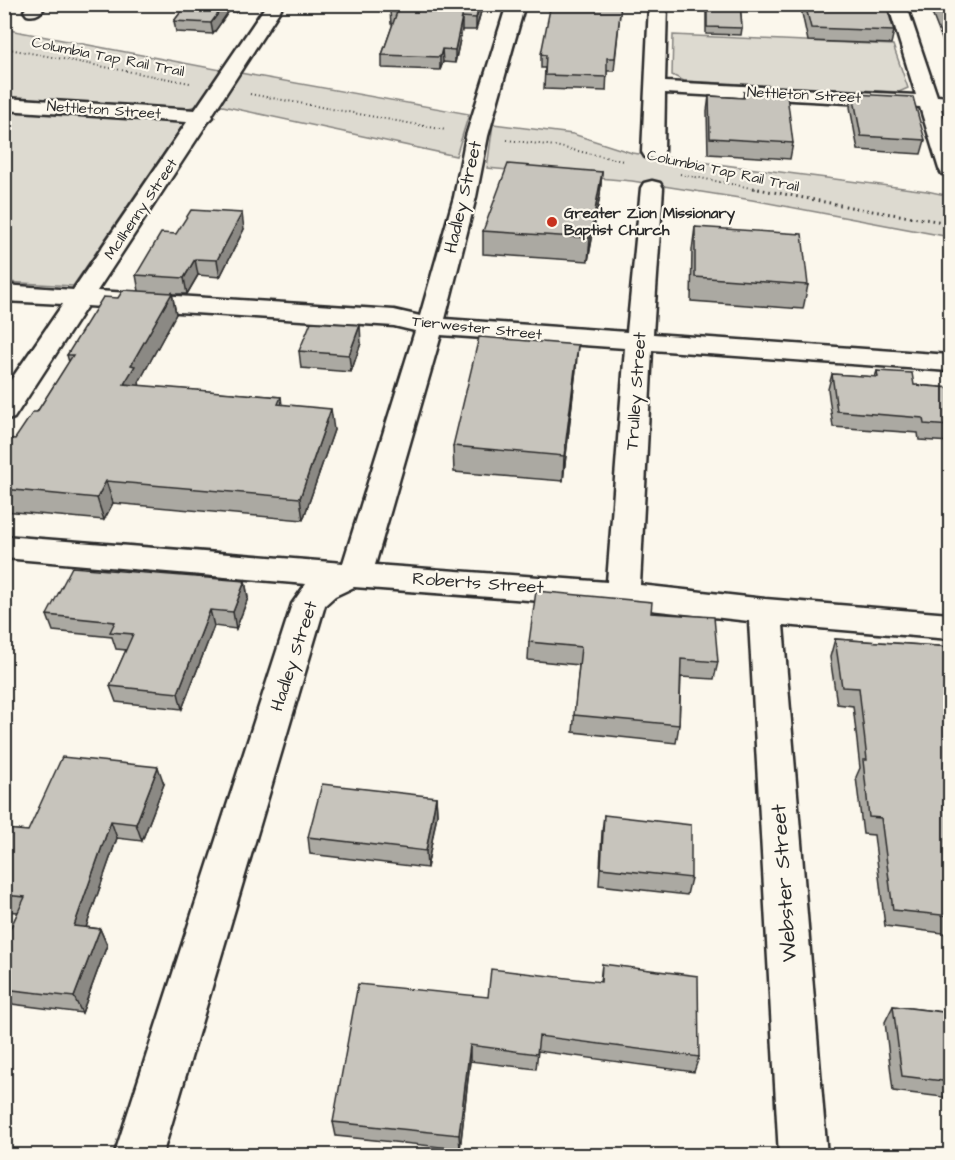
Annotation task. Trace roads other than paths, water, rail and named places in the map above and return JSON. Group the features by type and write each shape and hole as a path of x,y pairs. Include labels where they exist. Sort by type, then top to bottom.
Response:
{"street":[{"name":"McIlhenny Street","path":"4,412 203,117 276,4"},
{"path":"510,4 516,5"},
{"path":"653,152 657,87 658,4"},
{"path":"897,4 951,169"},
{"name":"Hadley Street","path":"138,1155 309,604 313,595 321,588 356,574 430,326 465,197 477,136 516,5"},
{"name":"Nettleton Street","path":"657,87 951,103"},
{"name":"Nettleton Street","path":"4,104 203,117"},
{"name":"Trulley Street","path":"623,595 639,342 652,188"},
{"name":"Tierwester Street","path":"4,293 394,318 430,326 951,363"},
{"name":"Roberts Street","path":"4,547 623,595 765,611 951,626"},
{"name":"Webster Street","path":"765,611 803,1155"}],"place":[{"name":"Greater Zion Missionary Baptist Church","path":"552,222"}]}
